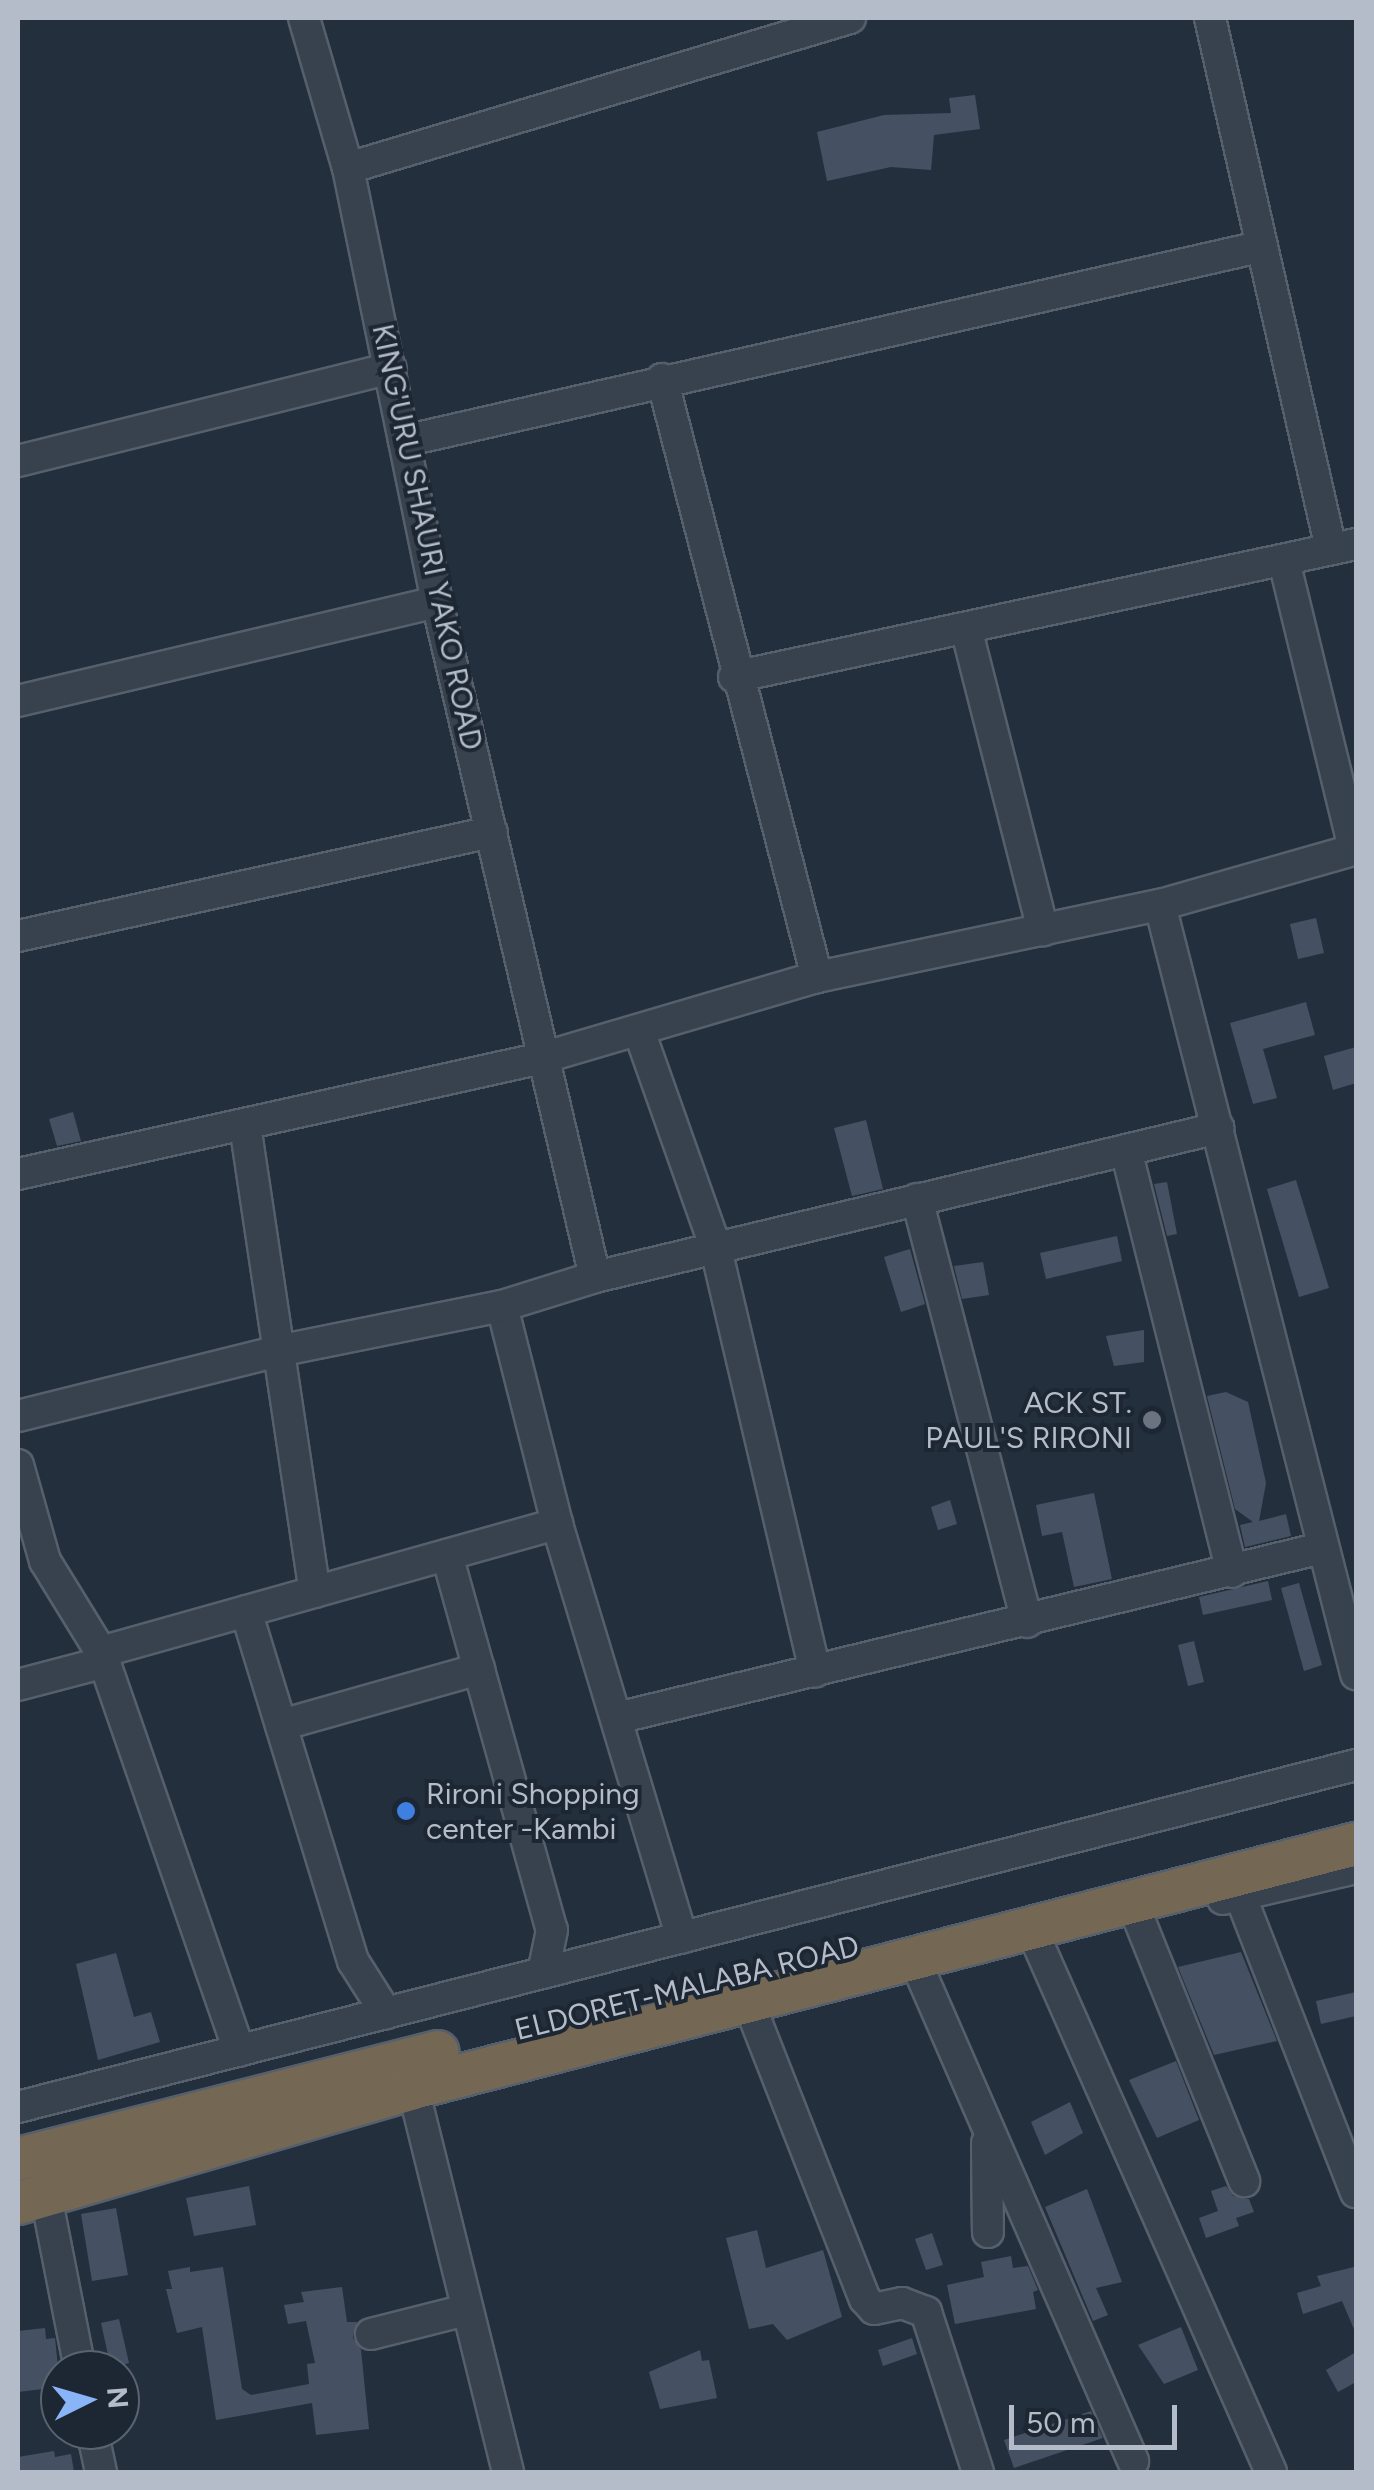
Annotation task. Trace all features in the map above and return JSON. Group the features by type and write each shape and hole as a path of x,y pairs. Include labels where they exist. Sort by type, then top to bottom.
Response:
{"highway":[{"name":"ELDORET-MALABA ROAD","path":"18,2159 1356,1816"},
{"name":"ELDORET-MALABA ROAD","path":"32,2208 413,2088 1356,1844"}],"street":[{"name":"KING'URU SHAURI YAKO ROAD","path":"304,18 348,168 436,602 594,1277"},
{"path":"348,168 850,18"},
{"path":"734,676 1344,546 1259,247 1210,18"},
{"path":"404,440 1259,247"},
{"path":"18,460 391,368"},
{"path":"662,379 734,676 816,977"},
{"path":"18,1174 542,1058 816,977 1160,905 1355,849 1284,561"},
{"path":"18,701 436,602"},
{"path":"966,628 1043,930"},
{"path":"18,936 492,832"},
{"path":"1160,905 1356,1674"},
{"path":"640,1030 716,1249 814,1672"},
{"path":"245,1125 315,1592"},
{"path":"18,1416 278,1351 502,1306 594,1277 1218,1128"},
{"path":"1126,1150 1232,1572"},
{"path":"917,1198 1027,1622"},
{"path":"502,1306 558,1524 682,1937"},
{"path":"18,1465 32,1563 103,1657 239,2051"},
{"path":"18,1685 246,1611 558,1524"},
{"path":"617,1718 1322,1548"},
{"path":"448,1555 552,1930 544,1973"},
{"path":"246,1611 352,1961 386,2013"},
{"path":"280,1725 479,1670"},
{"path":"18,2108 1356,1764"},
{"name":"ELDORET-MALABA ROAD","path":"1146,1898 1209,1903 1356,1868"},
{"path":"1240,1896 1356,2192"},
{"path":"1146,1898 1244,2181"},
{"path":"1030,1928 1270,2472"},
{"path":"914,1958 1133,2461"},
{"path":"748,2001 865,2299 874,2309 902,2302 926,2312 978,2472"},
{"path":"413,2088 508,2472"},
{"path":"985,2120 988,2232"},
{"path":"32,2208 74,2350"},
{"path":"371,2334 466,2310"}],"building":[{"path":"975,95 980,129 934,135 931,170 891,167 827,181 817,132 884,115 951,113 949,98"},
{"path":"1316,918 1324,953 1298,959 1290,924"},
{"path":"1306,1002 1315,1035 1263,1049 1277,1098 1253,1104 1230,1023"},
{"path":"1356,1047 1356,1083 1333,1090 1324,1056"},
{"path":"73,1112 81,1141 57,1146 49,1119"},
{"path":"866,1120 883,1189 852,1196 834,1128"},
{"path":"1296,1180 1329,1288 1299,1297 1267,1189"},
{"path":"1167,1182 1177,1234 1167,1236 1154,1184"},
{"path":"1117,1236 1122,1261 1046,1279 1040,1253"},
{"path":"910,1249 925,1304 901,1312 884,1257"},
{"path":"983,1262 989,1295 962,1299 954,1266"},
{"path":"1144,1330 1144,1362 1114,1366 1106,1336"},
{"path":"1226,1392 1248,1402 1266,1483 1259,1521 1286,1514 1291,1536 1245,1547 1240,1525 1253,1522 1235,1509 1207,1396"},
{"path":"1094,1493 1112,1579 1074,1587 1062,1532 1042,1536 1036,1505"},
{"path":"950,1500 957,1524 938,1530 931,1507"},
{"path":"1268,1581 1272,1600 1203,1615 1199,1597"},
{"path":"1299,1583 1322,1665 1304,1671 1281,1588"},
{"path":"1194,1641 1204,1682 1188,1686 1178,1645"},
{"path":"1241,1952 1277,2041 1214,2055 1178,1967"},
{"path":"116,1953 134,2017 151,2012 160,2042 98,2060 76,1964"},
{"path":"1356,1992 1356,2016 1321,2024 1316,2001"},
{"path":"1176,2061 1199,2120 1157,2138 1129,2080"},
{"path":"1070,2102 1083,2133 1045,2155 1031,2122"},
{"path":"249,2186 256,2225 194,2236 186,2198"},
{"path":"1226,2186 1233,2196 1249,2199 1254,2212 1236,2218 1239,2226 1206,2238 1199,2218 1218,2211 1211,2191"},
{"path":"1087,2189 1122,2282 1096,2288 1108,2315 1093,2321 1045,2207"},
{"path":"116,2208 128,2275 92,2281 81,2214"},
{"path":"757,2230 766,2268 823,2250 842,2317 787,2340 773,2324 749,2329 726,2238"},
{"path":"932,2233 943,2265 926,2270 915,2239"},
{"path":"1011,2256 1013,2268 1028,2266 1038,2290 1033,2292 1036,2309 955,2324 947,2285 984,2277 981,2262"},
{"path":"190,2267 190,2272 223,2267 242,2389 251,2395 309,2384 307,2364 315,2363 306,2321 288,2324 284,2305 304,2302 301,2292 342,2287 347,2322 357,2322 353,2338 361,2350 369,2429 316,2435 312,2403 216,2420 202,2327 177,2333 166,2289 172,2289 168,2271"},
{"path":"1354,2267 1356,2334 1342,2301 1303,2314 1297,2293 1321,2286 1317,2276"},
{"path":"119,2319 126,2350 107,2350 101,2323"},
{"path":"1181,2327 1198,2370 1164,2384 1138,2345"},
{"path":"45,2328 46,2339 55,2338 56,2350 40,2350 40,2389 18,2392 18,2331"},
{"path":"912,2338 917,2354 883,2366 878,2350"},
{"path":"700,2350 702,2361 709,2360 717,2398 660,2409 649,2372"},
{"path":"1356,2352 1356,2382 1338,2392 1326,2370"},
{"path":"1091,2411 1103,2438 1014,2468 1004,2440"},
{"path":"54,2451 55,2457 71,2454 74,2472 20,2472 18,2457"}],"place":[{"name":"ACK ST. PAUL'S RIRONI","path":"1152,1420"},
{"name":"Rironi Shopping center -Kambi","path":"406,1811"}]}
